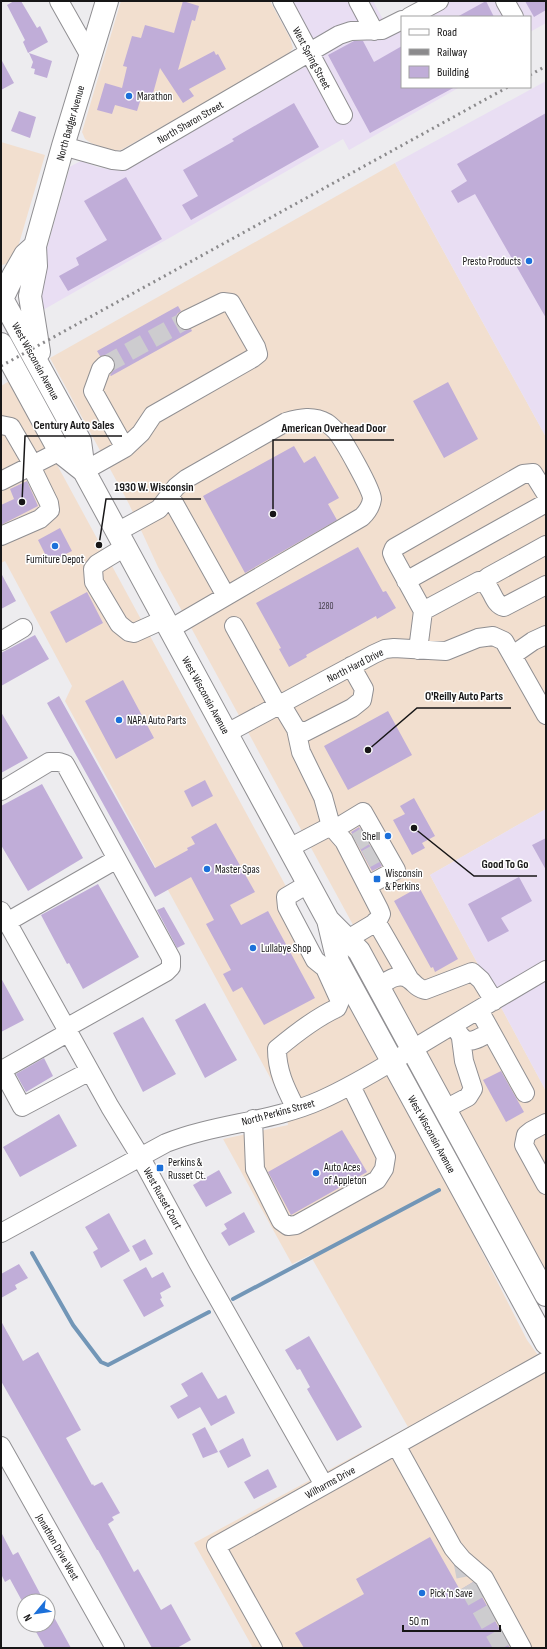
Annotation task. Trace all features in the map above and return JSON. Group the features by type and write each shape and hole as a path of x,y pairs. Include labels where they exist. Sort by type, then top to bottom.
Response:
{"main road":[{"name":"North Badger Avenue","path":"42,372 30,296 36,266 35,246 63,146 107,1"},
{"name":"North Badger Avenue","path":"2,299 25,255 35,246"},
{"path":"2,299 25,295 31,288"},
{"name":"West Wisconsin Avenue","path":"2,299 80,441 84,471 328,920 336,954 546,1343"},
{"name":"West Wisconsin Avenue","path":"1,344 60,452 84,471"},
{"name":"West Wisconsin Avenue","path":"336,954 359,951 546,1295"}],"street":[{"path":"59,1 90,56"},
{"name":"West Spring Street","path":"282,1 343,116"},
{"path":"358,1 374,31"},
{"path":"411,16 439,1"},
{"path":"506,1 514,16"},
{"name":"North Sharon Street","path":"63,146 113,160 123,161 339,35 351,31 382,30 401,20"},
{"path":"84,471 126,448 142,433 152,416 258,354 256,347 231,303 223,302 186,320"},
{"path":"105,365 101,369 94,391 126,448"},
{"path":"300,418 312,418 327,423 337,432 368,486 372,498 369,509 362,517 226,596 167,624 134,633 129,632 118,624 94,582 93,569 121,539 159,509 170,496 176,487 186,479 286,422 300,418"},
{"path":"1,425 11,428 32,466 49,503 50,510 40,519 1,536"},
{"path":"1,481 80,441"},
{"path":"418,650 423,611 392,554 394,548 522,474 533,473 546,494"},
{"path":"170,496 226,596"},
{"path":"406,581 546,503"},
{"path":"423,611 475,582 483,581 546,545"},
{"path":"483,581 497,603 504,607 546,585"},
{"path":"234,626 279,705 296,729 301,752 323,797 333,828"},
{"path":"1,641 23,628"},
{"path":"513,655 533,641 546,635"},
{"name":"North Hard Drive","path":"227,733 385,649 446,651 478,638 493,636 504,641 546,715"},
{"path":"296,729 305,732 352,708 362,700 364,689 351,666"},
{"path":"1,791 49,762 65,764 171,958 171,967 166,972 1,1070 22,1107 90,1071"},
{"path":"288,848 333,828 363,812 361,839 371,856 396,870 368,886"},
{"path":"308,884 286,897 287,907 315,960 336,954 376,921 380,914 368,886 371,856 361,839 333,828"},
{"path":"4,917 117,859"},
{"name":"West Russet Court","path":"4,917 324,1485"},
{"path":"376,921 410,980 418,988 425,990 472,972 481,980 494,1001"},
{"path":"296,1109 285,1087 277,1064 277,1049 324,1013 338,1008 340,1002 336,954"},
{"name":"North Perkins Street","path":"1,1233 140,1156 182,1137 296,1109 320,1101 351,1086 412,1050 457,1032 479,1010 546,970"},
{"path":"378,987 394,977 402,976 410,980"},
{"path":"479,1010 525,1093"},
{"path":"457,1032 466,1040 473,1041 490,1032"},
{"path":"444,1109 468,1097 473,1089 457,1032"},
{"path":"253,1119 255,1169 281,1221 288,1226 296,1225 377,1180 384,1169 386,1157 351,1086"},
{"path":"546,1123 531,1131 526,1136 524,1146 546,1185"},
{"name":"Wilharms Drive","path":"273,1648 216,1546 546,1361"},
{"path":"396,1445 453,1548 462,1559 484,1578 522,1648"},
{"name":"Jonathon Drive West","path":"1,1446 115,1648"}],"shaded area":[{"path":"121,1 270,1 290,38 293,48 287,56 121,150 113,151 91,143 85,139 82,132"},
{"path":"292,1 373,1 385,23 425,1 546,1 546,23 531,31 531,16 401,16 401,88 458,88 349,150 343,139 36,314 41,269 70,167 81,161 97,167 109,169 131,167 322,57"},
{"path":"546,81 546,437 395,163"},
{"path":"1,142 45,155 18,247 9,263 2,265 1,265"},
{"path":"395,163 546,437 546,809 430,875 546,1091 546,1279 158,567 129,504 50,358"},
{"path":"11,380 446,1181 527,1340 546,1366 546,1648 253,1648 194,1543 408,1427 310,1255 292,1264 223,1139 288,1125 284,1103 65,701 72,686 5,561 1,563 1,386"},
{"path":"546,809 546,1091 430,875"}],"building":[{"path":"14,1 21,1 37,28 40,26 48,42 28,53 23,42 25,40 7,5"},
{"path":"183,1 199,6 195,21 192,20 178,70 214,51 216,55 218,54 226,69 189,89 194,96 183,103 160,68 152,97 142,95 137,111 115,105 112,114 97,110 105,83 122,88 127,67 123,66 132,36 141,38 145,25 174,33"},
{"path":"486,1 494,16 459,16"},
{"path":"525,1 546,1 546,10 534,17"},
{"path":"354,41 363,41 374,62 401,47 401,88 453,88 370,133 328,55"},
{"path":"29,53 52,61 47,78 34,74 35,69 31,68 33,62"},
{"path":"1,59 14,83 1,90"},
{"path":"294,103 319,147 191,220 182,205 198,196 183,170 234,141 232,139"},
{"path":"19,111 36,117 30,138 11,131"},
{"name":"Presto Products","path":"546,113 546,318 475,194 458,203 451,191 467,181 457,164"},
{"path":"126,177 162,239 68,291 59,276 79,265 76,258 107,240 84,201"},
{"path":"178,306 181,311 177,314 177,325 180,329 191,329 192,331 111,376 110,375 115,368 115,362 112,357 108,355 100,356 97,351"},
{"path":"448,382 478,439 444,458 413,401"},
{"path":"294,446 304,463 315,456 339,498 328,504 337,520 245,573 203,496"},
{"path":"27,481 38,506 1,525 1,505 14,499 10,489"},
{"name":"Furniture Depot","path":"60,528 72,551 49,562 38,540"},
{"path":"358,547 383,592 386,591 396,608 377,619 376,616 306,655 307,657 289,667 279,649 281,648 256,603"},
{"path":"1,573 16,601 1,609"},
{"path":"87,592 103,623 66,643 50,612"},
{"path":"35,635 49,659 1,686 1,653"},
{"name":"NAPA Auto Parts","path":"123,680 154,738 116,759 85,701"},
{"path":"59,696 155,868 188,850 187,848 195,844 191,837 216,823 255,892 230,905 241,925 268,911 315,998 264,1025 242,987 233,992 223,974 231,970 206,924 214,920 191,877 155,897 47,703"},
{"path":"388,711 412,755 348,790 324,746"},
{"path":"1,712 28,758 1,773"},
{"path":"205,780 213,796 192,807 184,791"},
{"path":"42,784 83,858 28,891 1,845 1,806"},
{"path":"414,798 435,836 422,843 425,848 412,855 393,820 405,814 400,806"},
{"path":"359,827 382,866 372,871 351,832"},
{"path":"546,838 546,870 532,845"},
{"path":"519,877 532,901 501,918 509,931 488,942 468,904"},
{"path":"98,884 139,957 83,989 69,963 67,964 41,915"},
{"path":"419,887 458,959 435,972 433,967 431,968 394,901"},
{"path":"164,907 185,944 177,948 157,910"},
{"path":"1,978 24,1020 1,1032"},
{"path":"205,1003 237,1060 205,1078 175,1020"},
{"path":"143,1017 176,1074 143,1092 113,1033"},
{"path":"44,1058 53,1076 26,1092 16,1074"},
{"path":"501,1071 524,1112 506,1122 483,1080"},
{"path":"59,1114 77,1146 20,1177 3,1147"},
{"name":"Auto Aces of Appleton","path":"342,1130 367,1172 291,1215 268,1172"},
{"path":"219,1170 232,1193 206,1207 193,1185"},
{"path":"244,1212 255,1232 229,1246 221,1233 227,1229 224,1224"},
{"path":"109,1213 130,1251 101,1268 93,1252 98,1249 85,1227"},
{"path":"145,1239 153,1254 140,1261 132,1246"},
{"path":"19,1264 28,1278 15,1285 17,1289 1,1298 1,1274"},
{"path":"146,1267 152,1278 163,1272 171,1287 160,1293 162,1298 160,1299 164,1306 144,1317 123,1280"},
{"path":"1,1321 23,1361 38,1352 81,1430 66,1438 92,1485 93,1484 94,1486 102,1482 120,1513 112,1517 114,1520 108,1524 134,1572 138,1569 161,1610 171,1604 191,1640 177,1648 152,1648 98,1550 1,1381"},
{"path":"309,1336 362,1427 337,1441 307,1389 310,1387 300,1369 297,1370 285,1350"},
{"path":"202,1372 218,1399 226,1395 235,1413 211,1426 200,1407 178,1419 170,1406 188,1396 181,1384"},
{"path":"205,1427 218,1452 203,1458 192,1434"},
{"path":"243,1438 251,1456 228,1468 219,1451"},
{"path":"268,1469 277,1487 254,1499 244,1482"},
{"path":"1,1532 13,1555 18,1552 40,1593 18,1593 10,1579 5,1582 1,1574"},
{"name":"Pick 'n Save","path":"430,1537 460,1590 473,1582 475,1584 510,1648 304,1648 295,1633 364,1594 356,1579"},
{"path":"56,1621 71,1648 45,1648 37,1633 56,1633"}],"waterway":[{"path":"233,1299 439,1190"},
{"path":"32,1253 73,1325 101,1362 108,1365 209,1312"}],"tunnel":[{"path":"105,365 186,320"},
{"path":"356,842 367,835"},
{"path":"366,859 377,853"},
{"path":"462,1559 467,1585 503,1648"}],"railway":[{"path":"531,74 546,66"},
{"path":"1,366 506,88"}],"place":[{"name":"Marathon","path":"129,96"},
{"name":"Presto Products","path":"529,261"},
{"name":"Century Auto Sales","path":"22,502"},
{"name":"American Overhead Door","path":"273,514"},
{"name":"1930 W. Wisconsin","path":"99,545"},
{"name":"Furniture Depot","path":"55,546"},
{"name":"NAPA Auto Parts","path":"119,720"},
{"name":"O'Reilly Auto Parts","path":"368,750"},
{"name":"Good To Go","path":"414,828"},
{"name":"Shell","path":"388,836"},
{"name":"Master Spas","path":"207,869"},
{"name":"Wisconsin & Perkins","path":"377,879"},
{"name":"Lullabye Shop","path":"253,948"},
{"name":"Perkins & Russet Ct.","path":"160,1168"},
{"name":"Auto Aces of Appleton","path":"316,1173"},
{"name":"Pick 'n Save","path":"422,1593"}]}
